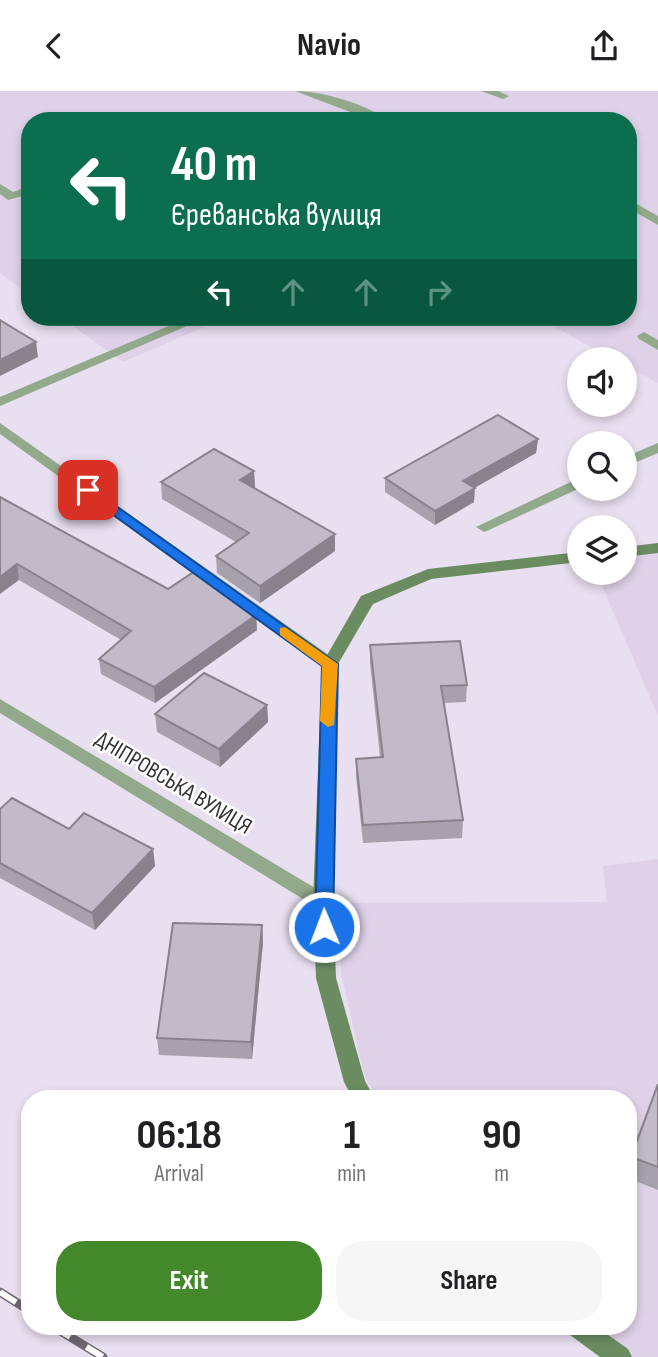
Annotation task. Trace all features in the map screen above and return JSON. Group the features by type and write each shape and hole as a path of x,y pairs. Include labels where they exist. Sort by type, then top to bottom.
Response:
{"street":[{"path":"301,91 368,112"},
{"path":"487,91 503,96"},
{"path":"0,188 12,197 21,194"},
{"path":"637,208 658,221"},
{"path":"0,402 180,326"},
{"path":"644,336 658,346"},
{"path":"0,427 330,664"},
{"path":"637,457 658,447"},
{"path":"484,527 567,489"},
{"path":"637,551 658,548"},
{"path":"359,1090 326,978 323,902 330,664 367,600 428,574 567,558"},
{"name":"ДНІПРОВСЬКА ВУЛИЦЯ","path":"0,705 323,902"},
{"path":"589,1335 620,1357"}],"shaded area":[{"path":"0,91 658,91 658,383 637,372 637,347 591,347 553,326 637,326 637,112 21,112 21,288 0,273"},
{"path":"73,326 206,326 123,362"},
{"path":"658,553 658,716 602,585 637,585 637,556"},
{"path":"658,859 658,1357 606,1357 574,1335 637,1335 637,1090 372,1090 365,1077 342,978 335,903 607,902 603,866"}],"building":[{"path":"0,320 36,342 0,360"},
{"path":"498,415 538,439 463,481 475,488 435,511 385,478"},
{"path":"214,449 254,471 240,480 335,534 260,586 216,556 249,533 161,482"},
{"path":"0,497 168,589 201,567 244,599 238,603 256,615 154,687 99,659 131,631 17,564 0,577"},
{"path":"460,641 467,685 441,686 463,820 363,825 356,759 383,757 370,645"},
{"path":"204,673 267,705 219,749 155,714"},
{"path":"12,798 69,829 84,813 153,849 92,913 0,863 0,809"},
{"path":"173,923 262,925 251,1042 157,1038"},
{"path":"658,1084 658,1167 637,1159 637,1141"}],"railway":[{"path":"0,1292 21,1305"},
{"path":"67,1335 103,1357"}],"slow traffic":[{"path":"285,632 330,664 328,721"}],"route":[{"path":"88,490 330,664 324,927"}]}
